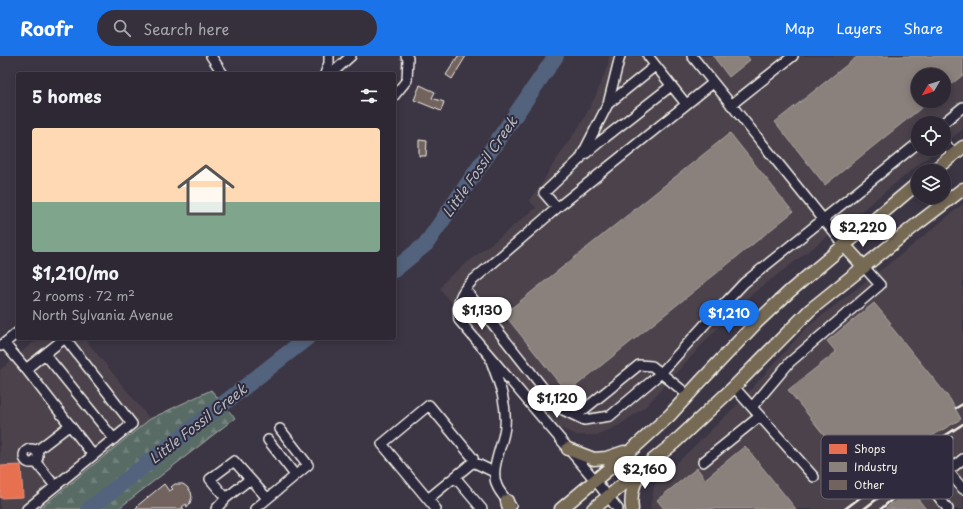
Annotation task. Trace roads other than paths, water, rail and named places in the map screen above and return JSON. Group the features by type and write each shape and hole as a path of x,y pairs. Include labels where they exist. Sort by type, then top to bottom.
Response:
{"main road":[{"path":"942,164 958,151"},
{"path":"561,509 636,446 670,415 756,323 790,291 911,189"},
{"path":"593,509 674,443 734,387 810,310 963,189"},
{"path":"844,245 864,267"},
{"path":"568,449 594,459 606,458 621,454 636,446"},
{"path":"632,509 631,500 634,483 642,468"}],"street":[{"path":"211,56 222,72"},
{"path":"325,72 329,63 329,56"},
{"path":"333,72 351,56"},
{"path":"396,94 407,80 408,58 406,56"},
{"path":"580,159 608,104 620,56"},
{"path":"648,56 686,104"},
{"path":"692,56 844,245"},
{"path":"731,105 793,56"},
{"path":"608,104 656,66"},
{"path":"618,509 459,320 458,305 462,293 478,276 556,208 713,83"},
{"path":"556,208 544,193 602,140 671,86"},
{"path":"951,117 963,107"},
{"path":"465,289 559,408 584,420 610,416 661,373 744,283 911,149"},
{"path":"752,407 790,362 880,285 864,267"},
{"path":"16,334 2,345 26,369 94,455"},
{"path":"26,369 62,340"},
{"path":"27,509 132,424 67,340"},
{"path":"45,354 114,439"},
{"path":"489,356 503,394 506,427 494,472 499,491 510,506"},
{"path":"576,416 639,364 652,366 688,395"},
{"path":"734,387 814,477"},
{"path":"436,509 382,444 429,405 473,458 473,462"},
{"path":"703,462 760,416"},
{"path":"36,451 70,425"},
{"path":"255,509 308,465 280,429"},
{"path":"268,440 295,475"},
{"path":"30,448 36,451 38,456 35,461 28,462 24,459 26,450 30,448"},
{"path":"953,467 963,459"},
{"path":"35,461 55,486"},
{"path":"226,498 210,479 234,461 267,498"},
{"path":"473,462 494,472"},
{"path":"428,499 473,462"},
{"path":"455,477 482,509"},
{"path":"953,477 963,489"},
{"path":"216,509 226,498 250,479"},
{"path":"940,499 948,509"}],"waterway":[{"name":"Little Fossil Creek","path":"396,268 426,244 556,56"},
{"name":"Little Fossil Creek","path":"89,509 304,340"}],"railway":[{"path":"956,408 963,404"},
{"path":"946,435 963,424"},
{"path":"845,509 858,499"},
{"path":"864,509 877,499"},
{"path":"881,509 892,499"}]}
